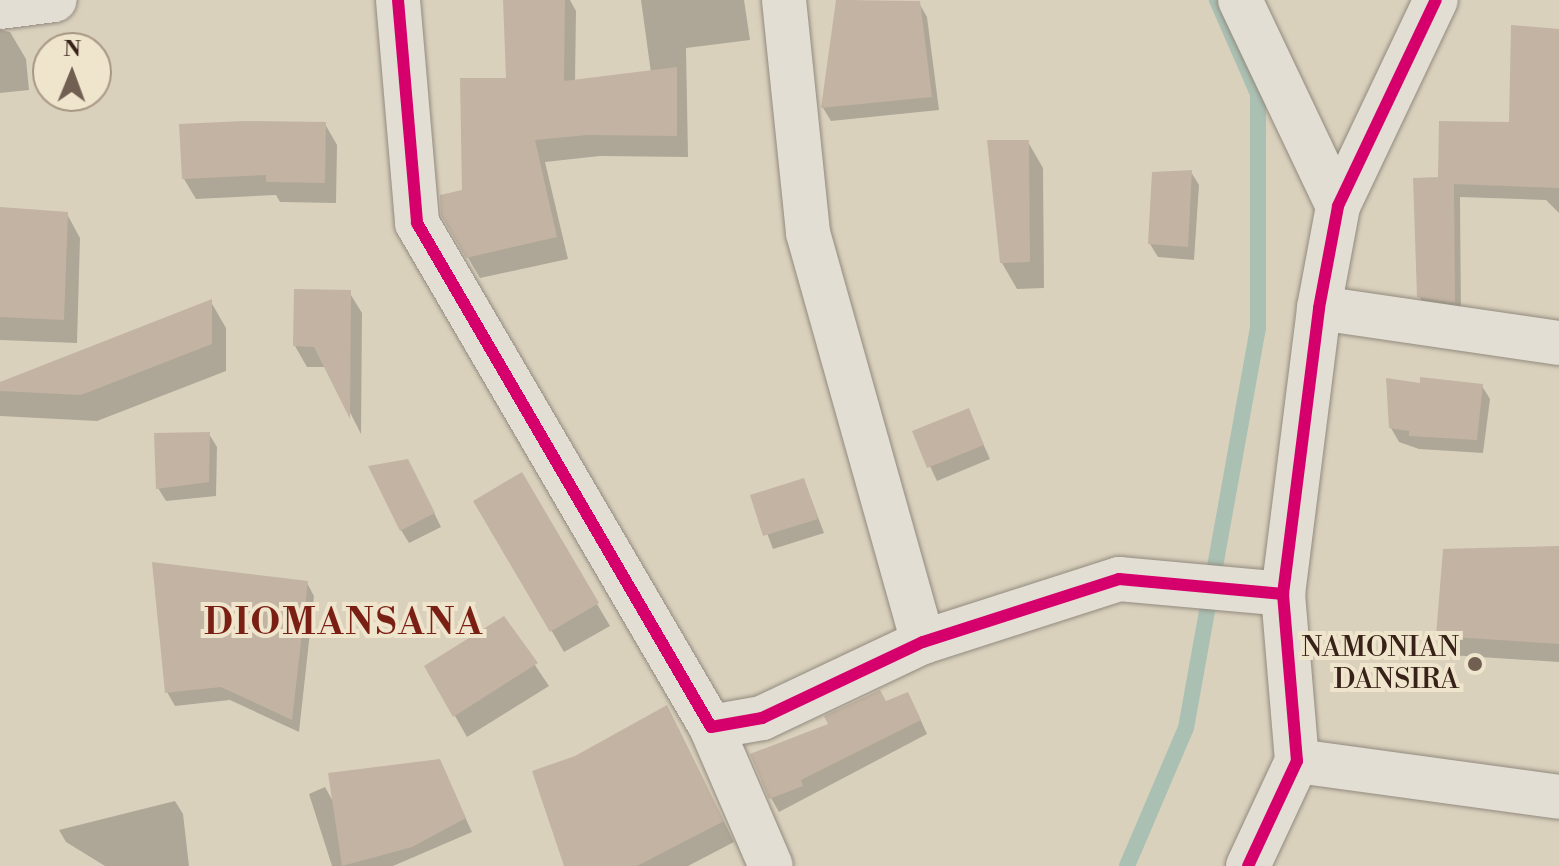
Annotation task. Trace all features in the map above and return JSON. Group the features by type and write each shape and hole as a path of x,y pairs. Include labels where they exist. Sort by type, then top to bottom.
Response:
{"street":[{"path":"0,7 55,0"},
{"path":"398,0 417,223 711,727 771,866"},
{"path":"784,0 808,233 923,642"},
{"path":"1240,0 1338,206"},
{"path":"1248,866 1297,761 1283,594 1319,308 1338,206 1436,0"},
{"path":"1319,308 1559,343"},
{"path":"711,727 762,718 923,642 1119,579 1283,594"},
{"path":"1297,761 1559,797"}],"building":[{"path":"503,0 565,0 564,81 677,67 677,136 587,135 535,140 557,237 466,258 441,215 440,195 462,190 460,78 506,78"},
{"path":"836,0 920,1 932,97 821,108"},
{"path":"1511,25 1559,29 1559,188 1454,184 1455,303 1417,297 1413,178 1438,177 1439,121 1509,122"},
{"path":"326,122 325,183 266,182 266,175 182,179 179,124"},
{"path":"987,140 1029,140 1030,262 1000,263"},
{"path":"1192,170 1188,247 1148,244 1152,172"},
{"path":"0,207 68,212 64,320 0,317"},
{"path":"294,289 351,290 350,419 314,347 293,346"},
{"path":"212,299 212,344 81,395 0,391 0,382"},
{"path":"1420,377 1483,384 1477,440 1409,436 1409,431 1389,428 1386,378 1420,383"},
{"path":"969,408 984,445 927,468 912,431"},
{"path":"210,432 209,482 156,489 154,433"},
{"path":"408,459 435,513 400,531 368,466"},
{"path":"522,472 599,603 550,632 473,501"},
{"path":"804,478 818,519 763,536 750,495"},
{"path":"1559,546 1559,644 1436,636 1443,549"},
{"path":"152,562 308,581 292,720 221,687 165,693"},
{"path":"504,616 538,663 453,717 424,666"},
{"path":"880,690 886,701 908,692 921,720 801,780 803,786 769,799 750,754 828,724 824,716"},
{"path":"667,705 724,821 637,866 564,866 532,771 575,756"},
{"path":"440,759 466,818 412,847 342,866 328,773"}],"waterway":[{"path":"1127,866 1186,728 1258,328 1258,94 1217,0"}],"cycle path":[{"path":"398,0 417,223 711,727 762,718 923,642 1119,579 1283,594"},
{"path":"1248,866 1297,761 1283,594 1319,308 1338,206 1436,0"}],"place":[{"name":"NAMONIAN DANSIRA","path":"1475,664"}],"district":[{"name":"DIOMANSANA","path":"344,624"}]}
